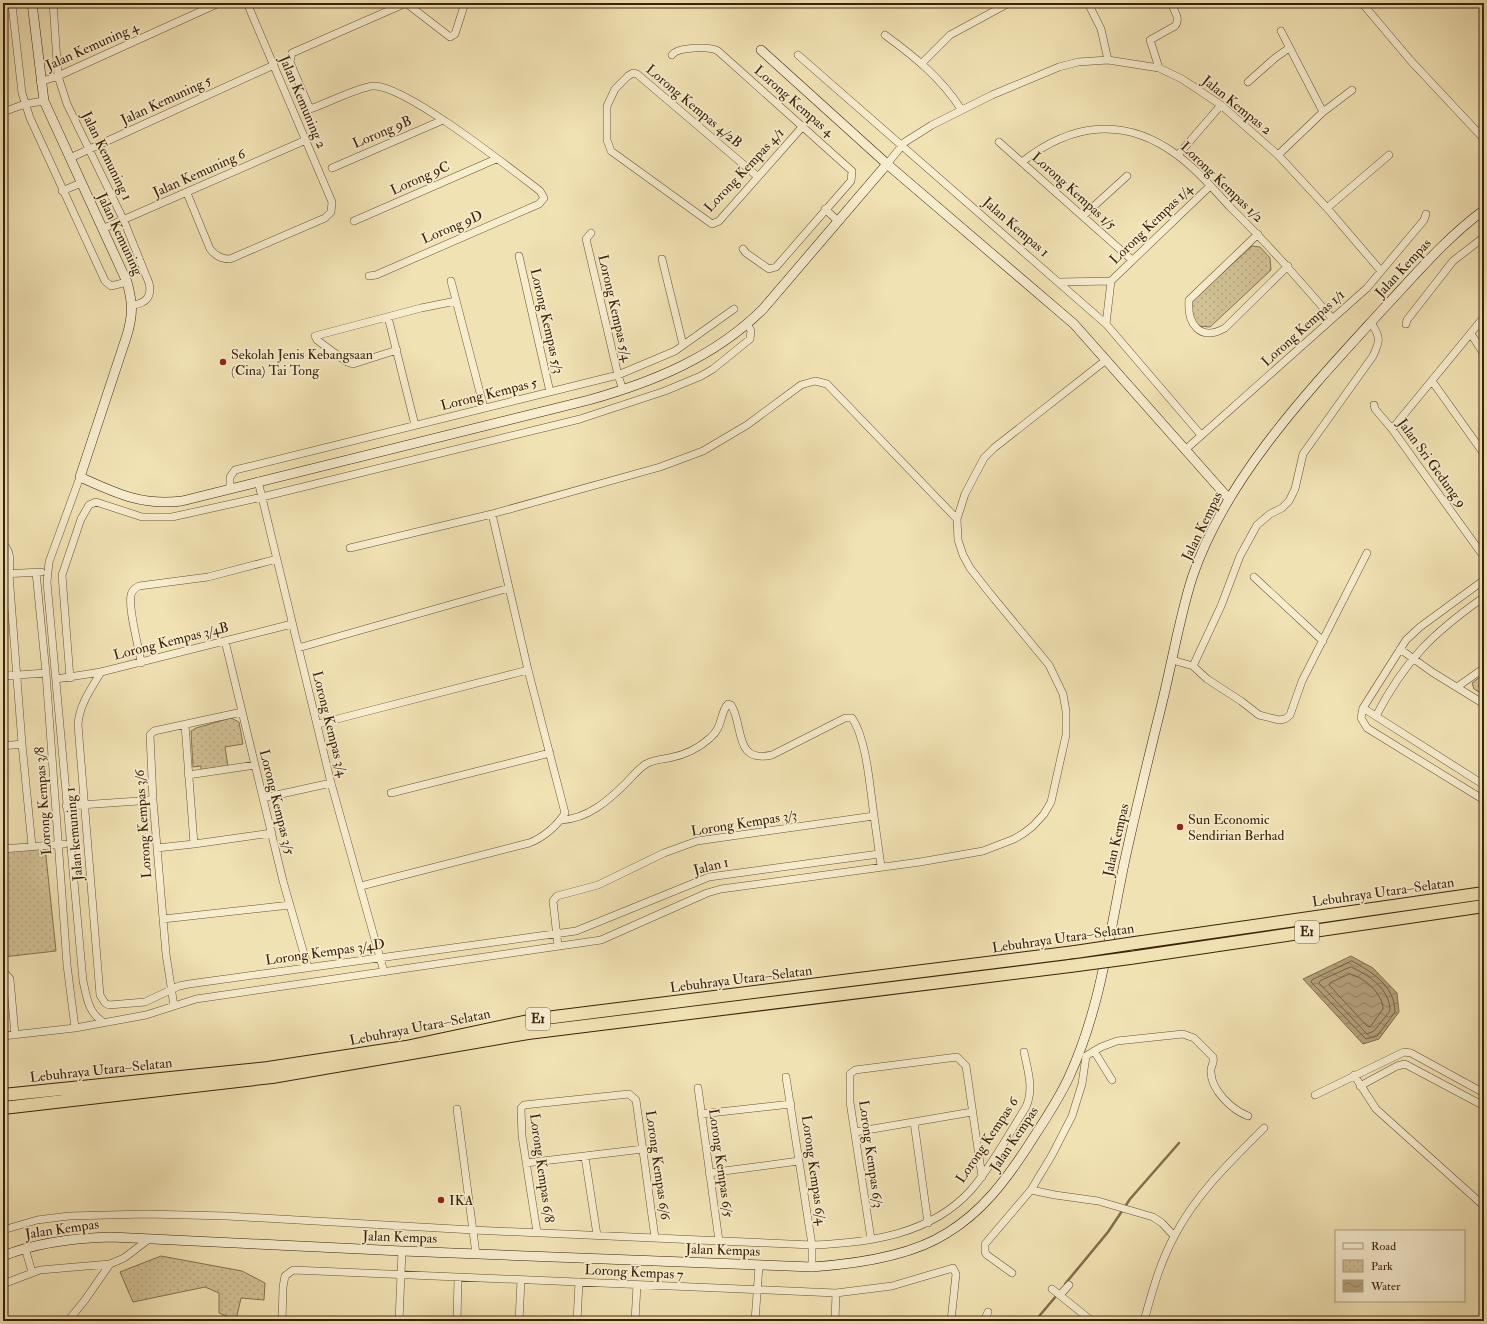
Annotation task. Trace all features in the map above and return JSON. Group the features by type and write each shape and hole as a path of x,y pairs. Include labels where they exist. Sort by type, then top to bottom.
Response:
{"highway":[{"name":"Lebuhraya Utara–Selatan","path":"3,1095 268,1068 406,1047 538,1019 1074,952 1484,893"},
{"name":"Lebuhraya Utara–Selatan","path":"3,1108 272,1077 528,1033 1070,966 1484,906"}],"main road":[{"name":"Jalan Kemuning","path":"32,3 40,82 44,101 127,282 133,305 132,319 80,477"},
{"path":"761,50 887,164 1074,324 1229,498"},
{"path":"80,477 116,494 154,502 182,501 624,390 677,369 700,357 748,324 763,309 887,164"},
{"name":"Jalan Kempas","path":"3,1256 25,1248 84,1238 149,1239 402,1251 812,1267 860,1262 894,1254 923,1245 944,1236 961,1224 991,1196 1021,1157 1082,1055 1097,997 1125,860 1192,578 1212,531 1229,498 1265,445 1371,323 1456,233 1484,210"}],"street":[{"path":"20,3 12,5 22,93 25,104 62,191 105,281 111,286 127,282"},
{"name":"Jalan Kemuning 1","path":"53,3 58,76 70,110 124,221 149,283 151,291 148,298 144,302 133,305"},
{"name":"Jalan Kemuning 4","path":"40,82 58,76 219,3"},
{"name":"Jalan Kemuning 2","path":"187,192 210,249 215,255 223,259 230,259 318,222 331,212 332,202 247,3"},
{"path":"465,3 455,34 450,37 406,3 296,51 290,56 290,62 310,109 367,87 377,86 412,101 443,120 496,159"},
{"path":"922,63 950,35 1009,3"},
{"path":"1088,3 1101,29 1108,60"},
{"path":"1159,68 1150,40 1178,23 1178,19 1171,3"},
{"path":"1362,3 1411,61 1484,138"},
{"path":"1281,31 1323,112"},
{"path":"885,34 922,63 943,84 961,109"},
{"name":"Lorong Kempas 4","path":"672,55 676,51 706,48 714,49 803,126 852,171 851,181 772,269 769,269 743,249"},
{"path":"1248,82 1275,58 1289,48"},
{"name":"Jalan Kempas 1","path":"798,55 1060,282 1106,324 1201,435"},
{"name":"Jalan Kempas 2","path":"887,164 902,145 922,130 961,109 1037,75 1059,67 1078,62 1108,60 1159,68 1182,79 1221,105 1278,155 1328,208 1381,271"},
{"name":"Jalan Kemuning 5","path":"70,158 274,65"},
{"name":"Lorong Kempas 4/2B","path":"610,97 620,83 633,73 637,74 757,176"},
{"path":"1278,155 1323,112 1352,90"},
{"name":"Lorong Kempas 4/1","path":"610,97 607,106 607,140 611,151 709,223 714,224 803,126"},
{"path":"3,112 25,104 44,101"},
{"path":"1178,155 1221,105"},
{"name":"Lorong 9B","path":"332,168 443,120"},
{"name":"Lorong Kempas 1/2","path":"1022,162 1040,148 1058,138 1082,131 1111,128 1132,132 1150,138 1178,155 1210,186 1288,266 1332,318"},
{"name":"Jalan Kemuning 6","path":"102,229 124,221 306,140"},
{"name":"Lorong Kempas 1/5","path":"998,142 1132,260"},
{"path":"1328,208 1389,155"},
{"name":"Lorong 9D","path":"369,276 376,275 539,204 544,198 540,190 496,159"},
{"name":"Lorong 9C","path":"354,221 496,159"},
{"path":"1083,216 1127,176"},
{"path":"62,191 81,183"},
{"name":"Lorong Kempas 1/4","path":"1106,324 1111,281 1210,186"},
{"path":"825,209 838,221"},
{"name":"Lorong Kempas 1/1","path":"1185,450 1367,288 1424,220 1426,214"},
{"name":"Lorong Kempas 5/4","path":"592,233 586,238 586,243 618,374 624,390"},
{"path":"1258,234 1189,300 1189,316 1196,328 1202,332 1210,333 1218,332 1225,328 1288,266"},
{"path":"1406,324 1407,320 1453,261 1484,237"},
{"name":"Lorong Kempas 5/3","path":"519,256 550,392"},
{"path":"662,259 683,346"},
{"path":"451,281 484,408"},
{"name":"Lorong Kempas 1/4","path":"1060,282 1111,281"},
{"path":"396,350 353,364 347,362 315,338 315,336 317,334 456,301"},
{"name":"Lorong Kempas 5","path":"230,488 230,477 235,470 618,374 666,355 683,346 734,309"},
{"path":"388,317 415,425"},
{"path":"1392,429 1484,317"},
{"path":"1194,666 1221,606 1240,556 1257,525 1270,514 1282,508 1289,501 1295,490 1303,454 1373,356 1379,339 1378,333 1371,323"},
{"path":"70,678 62,575 81,519 89,505 96,502 142,517 161,518 262,497 580,419 665,391 701,376 744,345 752,334 748,324"},
{"path":"1471,334 1484,354"},
{"path":"3,1036 75,1028 103,1022 146,1016 196,999 601,940 707,893 721,889 823,876 881,866 920,862 983,851 1014,839 1024,833 1039,821 1051,802 1064,743 1066,711 1063,694 1057,678 1049,665 970,568 963,555 958,540 957,519 976,471 984,458 994,448 1106,360"},
{"path":"350,548 492,514 660,467 703,451 747,426 801,385 815,381 827,384 957,519"},
{"path":"1432,381 1484,454"},
{"name":"Jalan Sri Gedung 9","path":"1374,405 1375,409 1392,429 1484,557"},
{"path":"80,477 47,572 66,806 83,981 88,1004 92,1012 103,1022"},
{"name":"Lorong Kempas 3/4","path":"258,481 292,624 318,724 331,783 384,972"},
{"path":"361,886 530,843 544,835 561,820 564,813 564,808 528,670 492,514"},
{"path":"3,544 8,549 10,554 6,574 17,675 32,846"},
{"path":"1172,660 1194,666 1207,679 1241,701 1259,715 1270,719 1284,719 1290,714 1302,681 1367,553"},
{"path":"142,663 132,612 131,595 134,589 139,586 208,577 277,559"},
{"name":"Lorong Kempas 3/8","path":"36,572 60,845 67,965 75,1028"},
{"path":"6,574 47,572"},
{"path":"1254,577 1323,641"},
{"path":"1484,580 1413,633 1400,649 1363,708 1361,718 1367,728 1484,800"},
{"path":"298,648 509,588"},
{"path":"1376,716 1391,687 1412,658 1447,623 1484,597"},
{"name":"Lorong Kempas 3/4B","path":"56,679 70,678 142,663 292,624"},
{"name":"Lorong Kempas 3/5","path":"225,641 290,905 308,968"},
{"path":"1400,649 1484,704"},
{"path":"1457,687 1484,668"},
{"path":"318,724 528,670"},
{"name":"Jalan kemuning 1","path":"101,672 79,714 78,725 100,995 102,999"},
{"path":"3,676 46,673"},
{"path":"561,820 573,820 595,809 621,788 645,764 654,760 683,755 703,744 717,731 721,722 723,710 728,704 731,705 735,713 739,737 743,746 754,754 764,757 772,755 845,718 852,718 855,723 864,754 881,866"},
{"path":"1363,708 1484,785"},
{"name":"Lorong Kempas 3/6","path":"174,1006 163,919 153,800 150,735 154,731 242,712"},
{"path":"185,725 194,844"},
{"path":"3,746 22,744"},
{"path":"391,793 550,753"},
{"path":"188,775 255,765"},
{"path":"263,798 331,783"},
{"path":"66,806 153,800"},
{"name":"Lorong Kempas 3/3","path":"558,946 553,901 557,896 598,885 664,853 697,841 874,816"},
{"path":"157,848 272,833"},
{"path":"3,849 70,844"},
{"name":"Jalan 1","path":"557,934 587,928 709,877 879,854"},
{"path":"163,919 290,905"},
{"name":"Lorong Kempas 3/4D","path":"102,999 109,1005 137,1003 189,984 557,934"},
{"path":"3,971 10,978 15,1035"},
{"path":"1012,1274 987,1255 984,1248 1031,1190 1072,1116 1082,1084 1082,1055 1117,1041 1169,1035 1190,1036 1213,1057 1211,1076 1219,1092 1239,1112 1248,1116"},
{"path":"1094,1051 1112,1080"},
{"name":"Lorong Kempas 6","path":"3,1230 37,1220 62,1217 146,1214 227,1216 473,1230 812,1245 839,1244 871,1239 898,1234 928,1223 956,1205 982,1177 1026,1107 1030,1098 1030,1088 1024,1052"},
{"path":"1315,1095 1400,1053 1408,1052 1484,1093"},
{"name":"Lorong Kempas 6/3","path":"871,1239 856,1132 850,1102 850,1074 855,1070 957,1057 962,1060 966,1066 972,1112"},
{"path":"1360,1086 1397,1066 1405,1064 1484,1106"},
{"path":"1354,1075 1376,1109 1484,1206"},
{"name":"Lorong Kempas 6/4","path":"786,1077 812,1245 812,1267"},
{"name":"Lorong Kempas 6/5","path":"698,1088 719,1241"},
{"name":"Lorong Kempas 6/6","path":"521,1108 524,1105 629,1094 633,1096 636,1100 655,1238"},
{"path":"701,1114 791,1104"},
{"name":"Lorong Kempas 6/8","path":"521,1108 519,1111 522,1136 537,1232"},
{"path":"457,1109 476,1254"},
{"path":"856,1132 972,1112 982,1177"},
{"path":"914,1122 928,1223"},
{"path":"1144,1321 1154,1285 1174,1236 1207,1187 1226,1165 1264,1128"},
{"path":"526,1163 643,1149"},
{"path":"585,1157 597,1235"},
{"path":"710,1173 799,1161"},
{"path":"1031,1190 1055,1195 1087,1198 1132,1210 1158,1219 1174,1236"},
{"path":"3,1284 32,1272 110,1264 124,1258 149,1239"},
{"path":"25,1248 32,1272"},
{"path":"399,1321 402,1251"},
{"path":"68,1321 85,1300 110,1264"},
{"path":"755,1321 759,1266"},
{"name":"Lorong Kempas 7","path":"282,1321 283,1287 286,1276 293,1270 757,1291 836,1293 892,1286 953,1268 956,1274 951,1321"},
{"path":"457,1321 458,1278"},
{"path":"519,1321 521,1280"},
{"path":"577,1321 579,1282"},
{"path":"635,1321 637,1285"},
{"path":"1060,1295 1069,1285"},
{"path":"1052,1289 1092,1321"},
{"path":"835,1321 836,1293"},
{"path":"984,1321 988,1312"}],"green space":[{"path":"1252,246 1260,247 1270,258 1271,270 1210,327 1197,326 1189,315 1191,302"},
{"path":"1484,674 1484,695 1474,689 1472,683"},
{"path":"231,718 239,722 243,744 225,747 228,766 201,770 201,766 193,767 191,731 196,728"},
{"path":"45,847 56,951 3,957 3,850"},
{"path":"161,1256 242,1271 265,1283 264,1300 241,1298 236,1320 219,1313 219,1293 205,1287 133,1302 120,1272"}],"water":[{"path":"1351,956 1373,968 1397,993 1399,1012 1379,1039 1363,1044 1303,979"}],"waterway":[{"path":"1065,1284 1108,1232 1130,1199 1179,1143"},
{"path":"1035,1321 1057,1295"}],"place":[{"name":"Sekolah Jenis Kebangsaan (Cina) Tai Tong","path":"223,362"},
{"name":"Sun Economic Sendirian Berhad","path":"1180,827"},
{"name":"IKA","path":"441,1200"}]}
